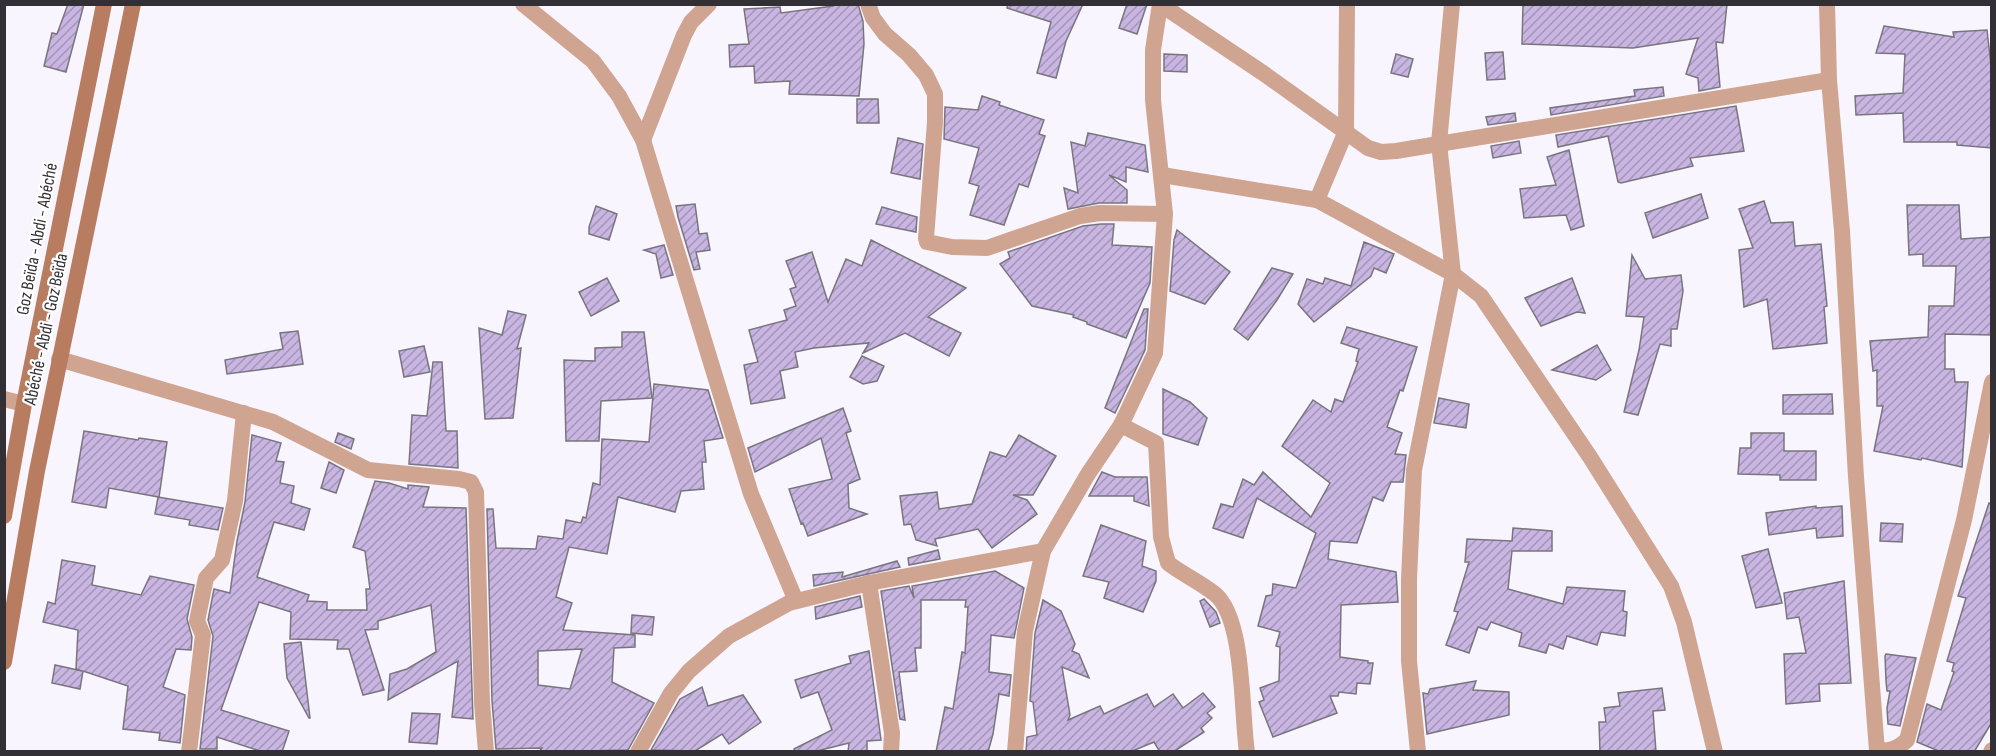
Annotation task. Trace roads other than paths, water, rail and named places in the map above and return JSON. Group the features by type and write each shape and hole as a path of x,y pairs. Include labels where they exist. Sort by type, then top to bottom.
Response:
{"main road":[{"name":"Goz Beïda - Abdi - Abéché","path":"4,516 24,404 104,4"},
{"name":"Abéché - Abdi - Goz Beïda","path":"4,662 37,471 133,4"}],"street":[{"path":"523,4 593,61 619,96 643,141 751,494 796,601"},
{"path":"643,141 684,35 692,22 709,4"},
{"path":"867,4 873,18 885,34 909,55 926,75 935,94 927,242 952,247 987,248 1080,216 1100,213 1165,214"},
{"path":"1015,752 1025,631 1043,551 1088,474 1121,425 1155,353 1165,214 1153,100 1153,50 1160,4 1208,35 1368,148 1380,152 1829,80"},
{"path":"1317,200 1346,131 1347,4"},
{"path":"1418,752 1409,661 1409,579 1414,471 1453,274 1439,143 1452,4"},
{"path":"1827,4 1829,80 1842,231 1856,477 1876,752 1898,748 1908,740 1964,520 1992,382"},
{"path":"1162,175 1317,200 1453,274 1481,296 1590,457 1671,586 1684,622 1715,752"},
{"path":"60,359 273,422 368,470 471,482 476,492 482,702 486,752"},
{"path":"4,399 24,404"},
{"path":"189,752 203,635 197,621 206,578 222,560 235,501 244,413"},
{"path":"1121,425 1156,443 1161,537 1168,563 1216,595 1227,611 1239,654 1247,752"},
{"path":"638,752 671,693 689,671 729,636 789,603 869,583 1043,551"},
{"path":"869,583 892,733 891,752"}]}
